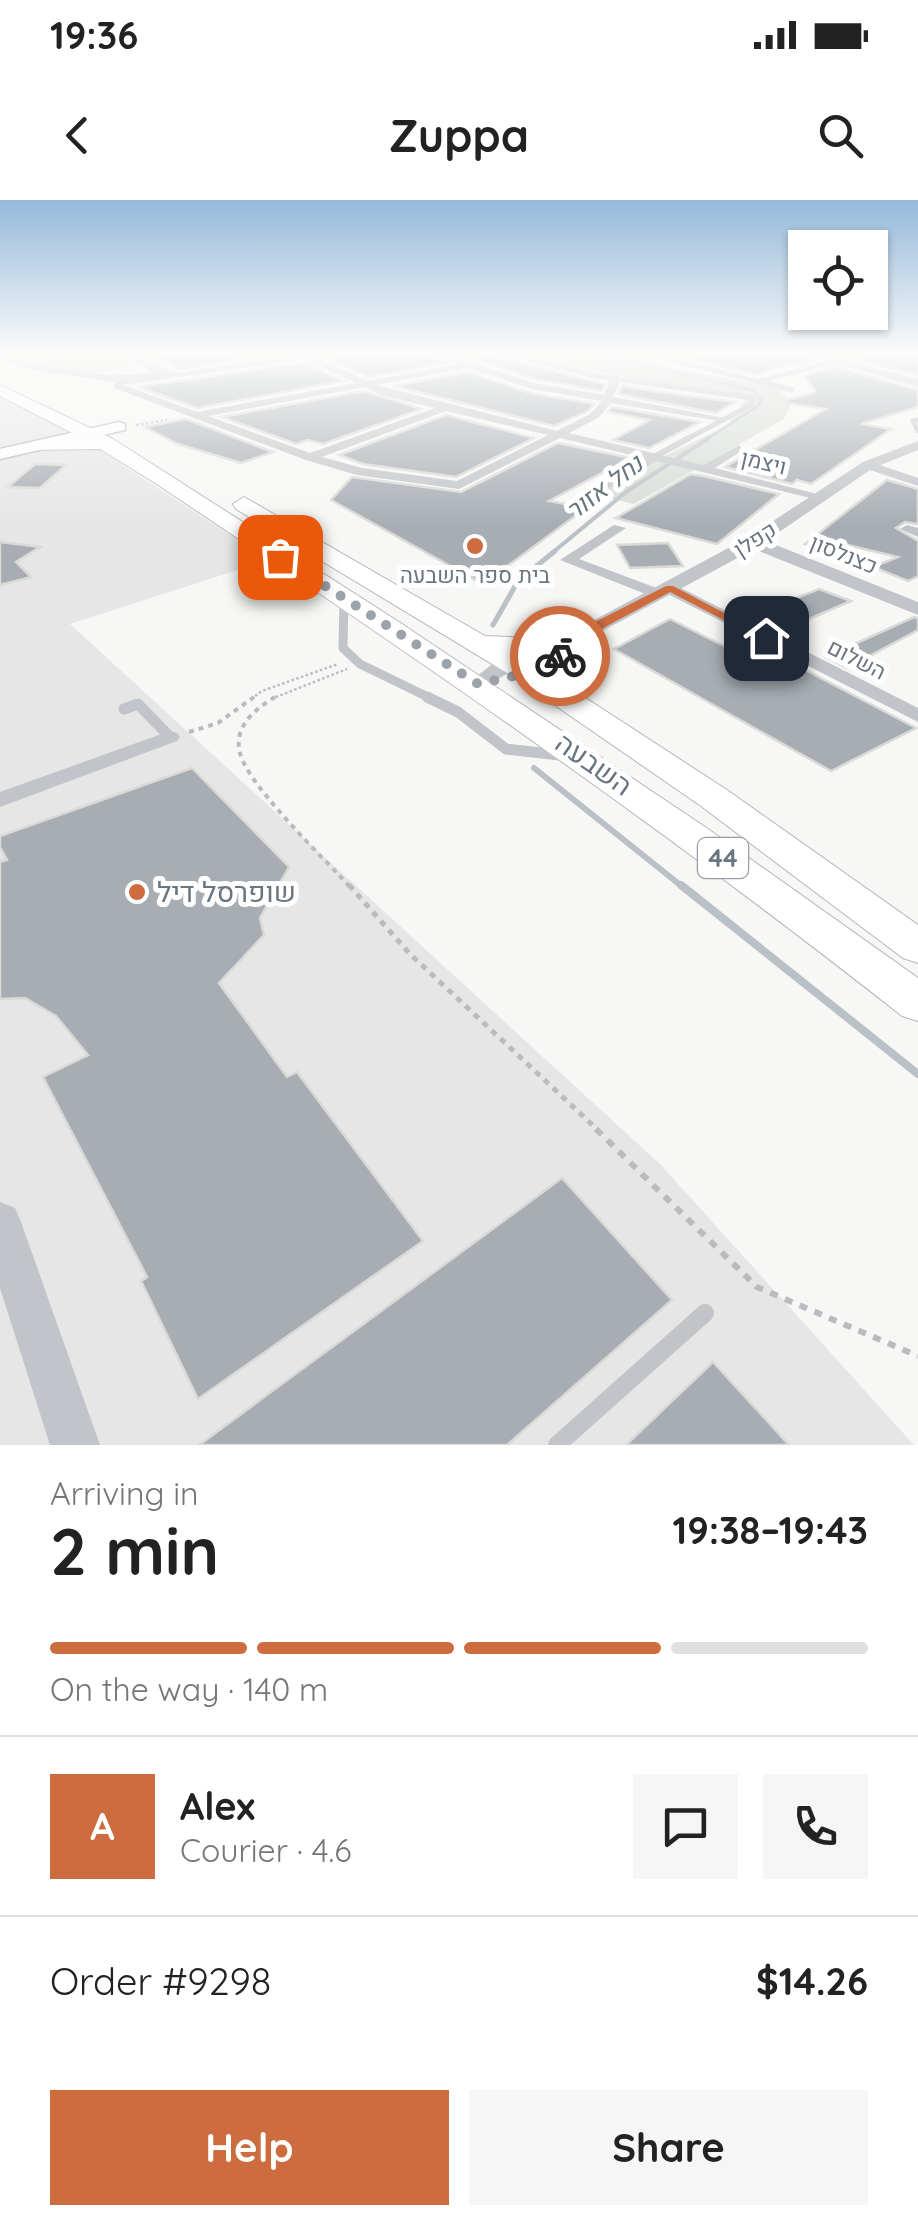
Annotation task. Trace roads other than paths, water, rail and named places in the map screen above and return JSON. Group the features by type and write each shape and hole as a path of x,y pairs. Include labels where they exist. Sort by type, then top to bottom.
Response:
{"highway":[{"name":"השבעה","path":"46,410 104,430 196,476 518,668 918,944"},
{"path":"44,442 65,432 64,418"},
{"name":"השבעה","path":"104,430 344,598 586,758 918,1002"},
{"path":"44,442 104,430"},
{"path":"466,638 498,647 556,649 565,683 581,709"}],"main road":[{"path":"0,451 44,442"}],"street":[{"path":"180,410 361,472 459,485 601,410"},
{"path":"196,416 227,410"},
{"path":"310,457 439,410"},
{"name":"ויצמן","path":"447,410 819,496"},
{"path":"674,410 725,419"},
{"name":"קפלן","path":"478,684 556,649 664,591 754,542 868,465 918,445"},
{"path":"704,469 739,448"},
{"path":"587,496 658,458"},
{"path":"868,465 918,482"},
{"name":"השלום","path":"619,528 567,560 664,591 918,716"},
{"name":"כצנלסון","path":"754,542 918,609"},
{"path":"0,800 170,737"},
{"path":"0,1222 75,1445"}],"lane":[{"path":"658,458 742,410"},
{"path":"918,420 914,421 918,430"},
{"path":"344,598 343,648 358,661 458,712 506,750 586,758"},
{"path":"124,710 138,704 170,737"},
{"path":"558,1445 706,1312"}],"waterway":[{"name":"נחל אזור","path":"705,440 752,410"},
{"name":"נחל אזור","path":"552,553 626,492 709,438"},
{"name":"נחל אזור","path":"493,625 518,581 555,551"},
{"name":"נחל אזור","path":"534,768 684,888"},
{"name":"נחל אזור","path":"681,885 918,1074"}],"place":[{"name":"בית ספר השבעה","path":"475,546"},
{"name":"שופרסל דיל","path":"137,892"}]}
